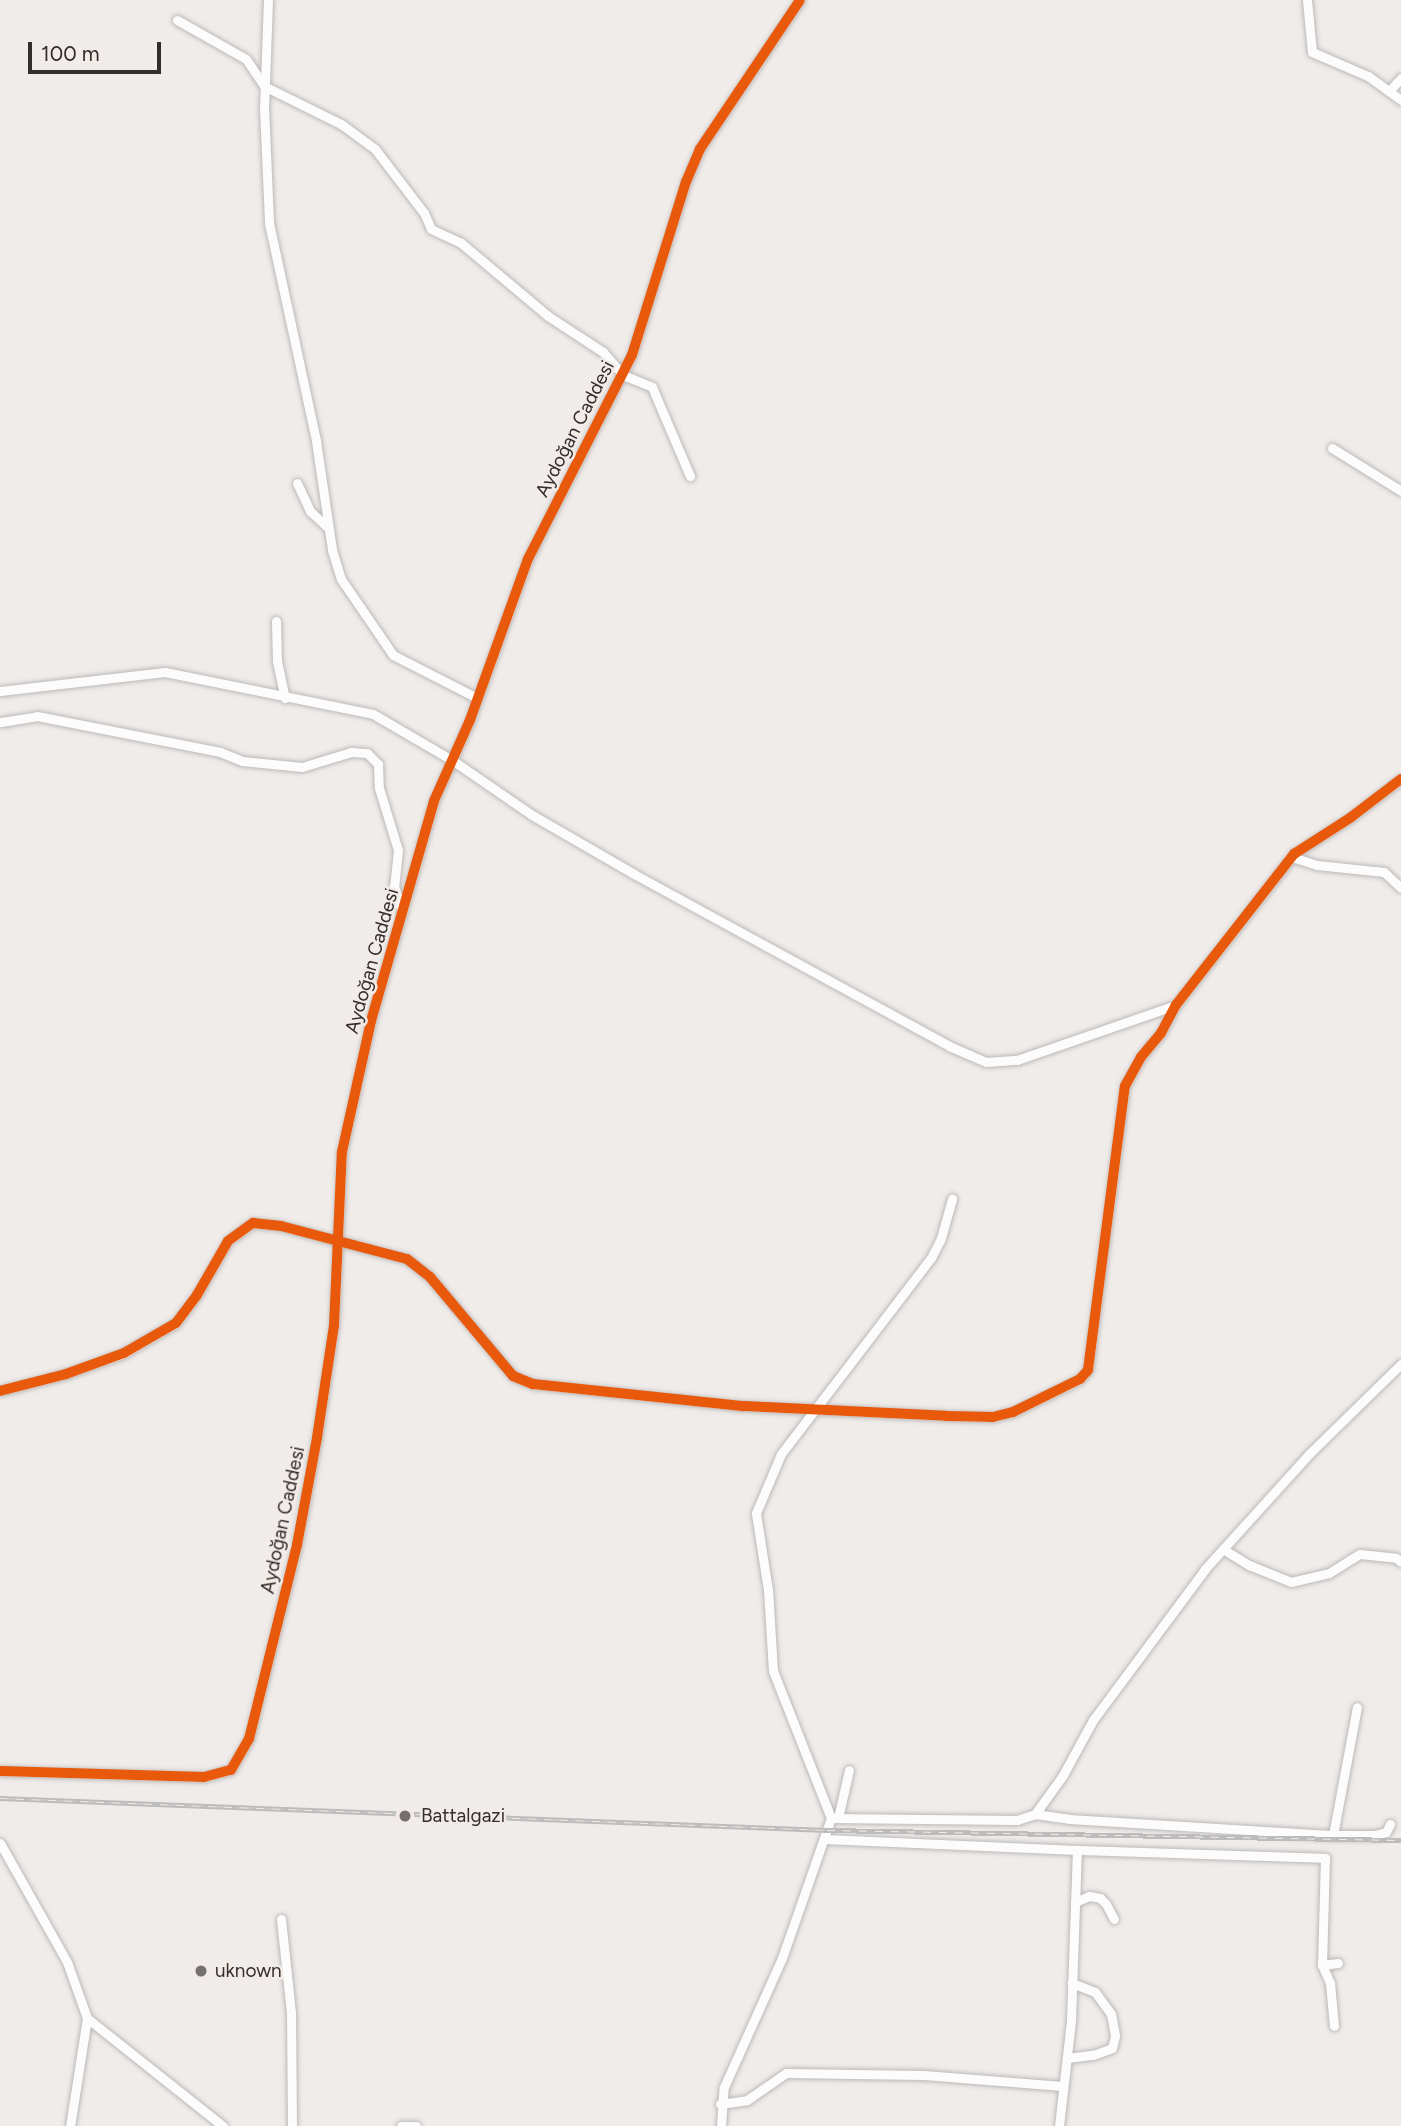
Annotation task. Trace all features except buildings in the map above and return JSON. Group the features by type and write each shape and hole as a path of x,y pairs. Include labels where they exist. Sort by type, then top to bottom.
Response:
{"street":[{"path":"268,0 264,86 269,223 313,428 326,526 341,579 393,655 477,698"},
{"name":"Aydoğan Caddesi","path":"0,1771 24,1769 167,1778 204,1777 230,1770 249,1740 297,1545 334,1326 342,1152 371,1021 434,801 477,698 528,559 623,374 700,149 800,0"},
{"path":"1307,0 1312,52 1368,76 1401,100"},
{"path":"177,20 246,59 264,86 341,124 375,149 424,213 431,229 461,243 548,316 603,352 623,374 652,387 690,476"},
{"path":"1389,91 1401,78"},
{"path":"1332,448 1401,491"},
{"path":"297,483 310,511 326,526"},
{"path":"276,621 276,661 285,698"},
{"path":"0,691 166,673 373,714 452,760 531,814 634,874 948,1046 986,1062 1017,1060 1176,1005"},
{"path":"1,722 37,716 220,752 242,761 302,766 351,752 368,753 378,764 379,788 398,850 394,886 402,914"},
{"path":"0,1391 66,1374 124,1353 176,1324 197,1295 228,1241 253,1223 281,1226 336,1243 407,1259 430,1277 513,1376 533,1384 744,1406 993,1417 1013,1412 1080,1379 1088,1370 1125,1086 1141,1057 1161,1033 1176,1005 1292,857 1401,779"},
{"path":"1292,857 1317,865 1384,872 1401,888"},
{"path":"835,1818 773,1671 768,1590 756,1513 781,1454 931,1258 941,1238 952,1199"},
{"path":"1035,1814 1063,1775 1093,1720 1223,1549 1309,1454 1401,1364"},
{"path":"1223,1549 1250,1565 1291,1582 1329,1573 1360,1554 1396,1558 1401,1562"},
{"path":"1333,1835 1357,1707"},
{"path":"720,2126 720,2104 724,2087 782,1958 824,1839 835,1818 849,1770"},
{"path":"835,1818 1017,1820 1035,1814 1069,1819 1333,1835 1375,1835 1386,1832 1390,1824"},
{"path":"824,1839 1325,1858 1322,1965 1330,1983 1334,2026"},
{"path":"0,1843 67,1962 87,2018 70,2126"},
{"path":"1059,2126 1072,1983 1077,1850"},
{"path":"1075,1902 1089,1896 1100,1898 1107,1904 1114,1919"},
{"path":"281,1919 291,2012 292,2126"},
{"path":"1322,1965 1338,1963"},
{"path":"1067,2058 1093,2055 1112,2048 1115,2036 1111,2014 1095,1992 1072,1983"},
{"path":"87,2018 223,2126"},
{"path":"720,2104 747,2100 786,2073 924,2075 1063,2087"},
{"path":"401,2126 416,2126"}],"railway":[{"path":"0,1798 827,1830 1401,1840"}],"cycle path":[{"path":"0,1771 204,1777 231,1770 249,1739 297,1545 317,1438 334,1326 342,1152 371,1021 434,801 470,720 528,559 632,355 686,182 700,149 800,0"},
{"path":"0,1391 66,1374 124,1353 176,1323 197,1295 228,1241 253,1223 281,1226 407,1259 430,1277 513,1376 533,1384 744,1406 946,1416 993,1417 1013,1412 1080,1379 1088,1370 1125,1086 1141,1057 1161,1033 1176,1005 1294,854 1350,818 1401,779"}],"place":[{"name":"Battalgazi","path":"405,1816"},
{"name":"uknown","path":"201,1971"}]}
